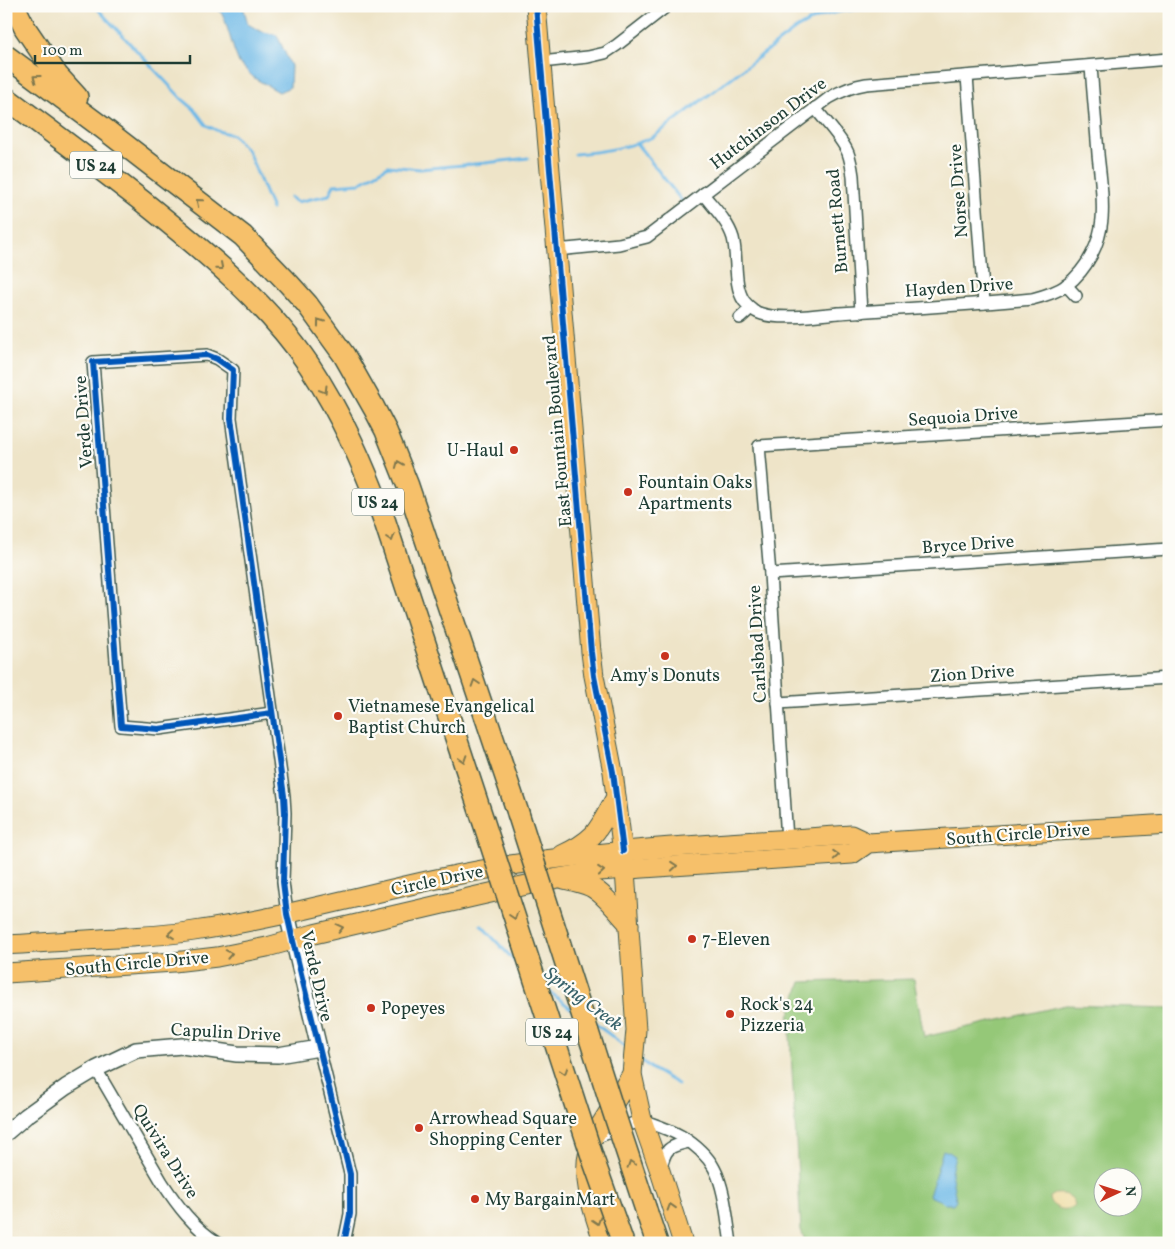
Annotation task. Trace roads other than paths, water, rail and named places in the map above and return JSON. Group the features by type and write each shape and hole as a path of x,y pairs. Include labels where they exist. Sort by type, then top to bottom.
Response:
{"highway":[{"path":"14,6 24,28 57,75 104,128"},
{"name":"US 24","path":"6,56 104,128 249,242 307,304 353,369 386,431 408,486 518,812 656,1243"},
{"name":"US 24","path":"6,98 184,234 229,274 290,339 322,386 355,446 385,522 484,820 593,1159 623,1243"},
{"path":"6,115 124,199 184,234"}],"main road":[{"name":"East Fountain Boulevard","path":"536,6 590,652 613,772 625,870 636,1030 629,1079 633,1124 660,1170 682,1243"},
{"path":"554,859 591,837 616,797"},
{"name":"South Circle Drive","path":"623,851 851,835 868,843 1169,824"},
{"name":"South Circle Drive","path":"625,870 852,854 868,843"},
{"name":"Circle Drive","path":"253,920 287,914 444,877 515,864 623,851"},
{"name":"Circle Drive","path":"267,947 314,934 558,878 599,871 625,870"},
{"path":"558,878 578,882 593,888 629,924"},
{"name":"South Circle Drive","path":"6,945 167,935 253,920"},
{"name":"South Circle Drive","path":"6,973 174,962 217,957 267,947"},
{"name":"East Fountain Boulevard","path":"604,1243 587,1183 587,1158 592,1139 629,1079"}],"street":[{"path":"541,62 588,57 604,53 617,46 667,6"},
{"name":"Hutchinson Drive","path":"556,250 619,244 647,237 828,98 843,89 856,85 1169,59"},
{"name":"Hayden Drive","path":"751,308 760,314 782,317 861,312 1032,299 1054,292 1066,285 1079,273 1093,251 1102,218 1091,66"},
{"name":"Norse Drive","path":"967,76 984,303"},
{"name":"Burnett Road","path":"815,108 843,144 848,152 851,164 861,312"},
{"path":"703,194 727,226 732,236 739,290 744,302 751,308 740,318"},
{"path":"1066,285 1076,296"},
{"name":"Verde Drive","path":"272,712 159,729 121,726 93,362 207,356 217,359 233,370 231,418 272,712 285,813 283,882 287,914 350,1174 350,1214 344,1243"},
{"name":"Sequoia Drive","path":"759,446 1169,420"},
{"name":"Carlsbad Drive","path":"759,446 770,574 787,840"},
{"name":"Bryce Drive","path":"770,574 1169,549"},
{"name":"Zion Drive","path":"778,703 1169,678"},
{"name":"Capulin Drive","path":"6,1133 66,1087 96,1069 136,1050 182,1046 237,1054 278,1056 319,1048"},
{"name":"Quivira Drive","path":"96,1069 174,1200 190,1220 208,1237 218,1243"},
{"path":"592,1139 633,1124 671,1131 699,1149 714,1167 718,1178 722,1190 731,1243"},
{"path":"660,1170 663,1157 668,1149 689,1142"}],"water":[{"path":"216,6 243,6 248,24 260,31 277,35 291,66 290,87 279,92 254,78 239,63 224,17"},
{"path":"943,1150 955,1156 951,1172 956,1200 953,1204 944,1204 929,1196"}],"waterway":[{"name":"Spring Creek","path":"95,6 181,98 194,109 206,125 233,135 248,151 272,209"},
{"path":"575,154 615,149 653,137 796,29 814,19 849,10 905,6"},
{"path":"637,144 682,201"},
{"path":"290,197 297,202 329,195 334,185 360,183 388,166 420,169 528,158"},
{"name":"Spring Creek","path":"481,925 521,968"},
{"name":"Spring Creek","path":"547,990 572,1009"},
{"name":"Spring Creek","path":"594,1023 627,1048"},
{"name":"Spring Creek","path":"641,1060 652,1069 678,1084"}],"place":[{"name":"U-Haul","path":"514,450"},
{"name":"Fountain Oaks Apartments","path":"628,492"},
{"name":"Amy's Donuts","path":"665,656"},
{"name":"Vietnamese Evangelical Baptist Church","path":"338,716"},
{"name":"7-Eleven","path":"692,939"},
{"name":"Popeyes","path":"371,1008"},
{"name":"Rock's 24 Pizzeria","path":"730,1014"},
{"name":"Arrowhead Square Shopping Center","path":"419,1128"},
{"name":"My BargainMart","path":"475,1199"}]}
